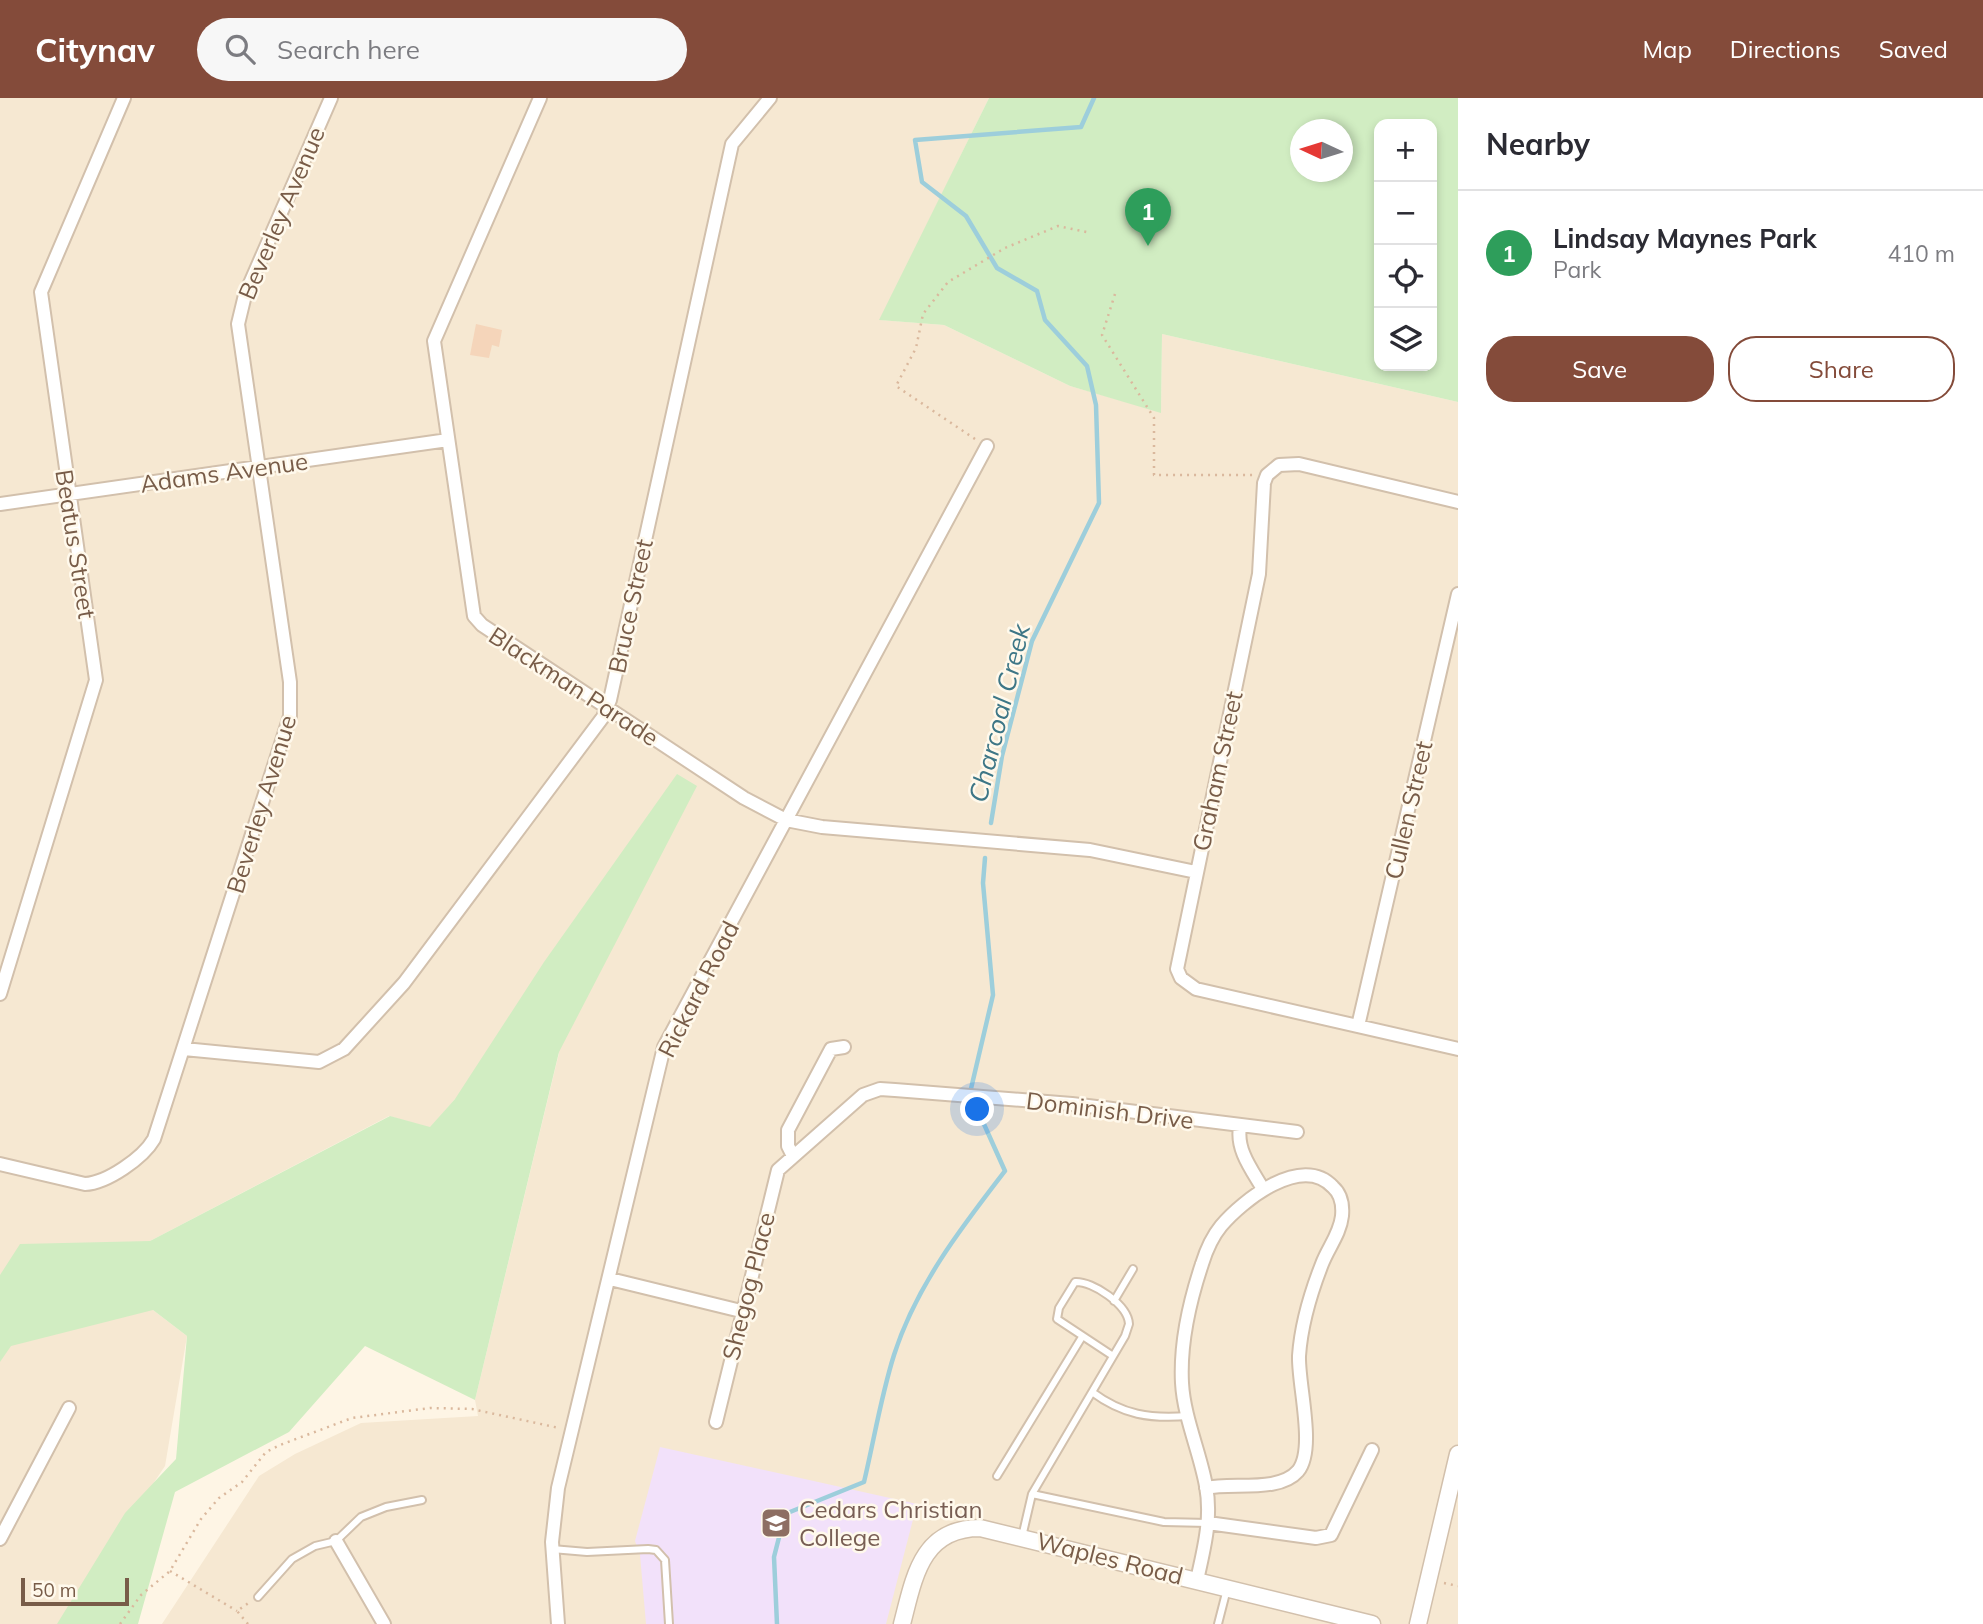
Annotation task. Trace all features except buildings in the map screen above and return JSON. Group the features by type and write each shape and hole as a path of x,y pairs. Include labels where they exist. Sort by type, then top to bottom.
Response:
{"street":[{"name":"Beatus Street","path":"0,994 96,680 41,292 124,98"},
{"name":"Beverley Avenue","path":"0,1164 85,1184 96,1184 147,1151 154,1139 184,1049 292,702 238,314 331,98"},
{"name":"Blackman Parade","path":"540,98 434,341 474,616 482,625 758,807 786,820 822,827 1090,850 1196,872"},
{"name":"Bruce Street","path":"184,1049 319,1062 344,1049 404,983 607,707 732,144 770,98"},
{"name":"Adams Avenue","path":"0,504 448,440"},
{"name":"Rickard Road","path":"558,1624 552,1549 556,1502 664,1047 987,446"},
{"path":"1267,475 1279,465 1299,464 1458,502"},
{"name":"Graham Street","path":"1267,475 1263,492 1259,575 1177,969 1187,985 1458,1049"},
{"name":"Cullen Street","path":"1358,1026 1458,594"},
{"path":"793,1156 786,1138 788,1129 831,1049 844,1047"},
{"name":"Dominish Drive","path":"793,1156 872,1091 1072,1104 1297,1132"},
{"path":"1240,1127 1239,1137 1245,1158 1263,1189"},
{"name":"Shegog Place","path":"716,1422 741,1311 778,1170 793,1156"},
{"path":"1197,1580 1208,1524 1206,1488 1182,1382 1184,1352 1203,1262 1219,1228 1263,1189 1294,1177 1313,1176 1330,1183 1336,1190 1343,1209 1339,1230 1317,1278 1301,1339 1299,1369 1306,1440 1304,1458 1297,1472 1282,1481 1206,1488"},
{"path":"610,1279 741,1311"},
{"path":"0,1539 69,1408"},
{"path":"1208,1524 1316,1538 1331,1535 1371,1450"},
{"path":"1418,1624 1458,1454"},
{"name":"Waples Road","path":"902,1624 916,1569 937,1543 970,1528 1022,1537 1372,1624"},
{"path":"336,1541 384,1624"}],"lane":[{"path":"1114,1301 1133,1269"},
{"path":"1022,1537 1032,1494 1113,1356 1129,1324 1126,1311 1114,1301 1085,1283 1073,1284 1057,1315 1060,1322 1113,1356"},
{"path":"997,1476 1082,1337"},
{"path":"1092,1392 1125,1412 1153,1417 1188,1416"},
{"path":"1032,1494 1164,1522 1208,1524"},
{"path":"258,1597 292,1559 315,1546 336,1541 351,1525 373,1511 422,1500"},
{"path":"552,1549 587,1552 656,1550 665,1560 669,1624"},
{"path":"1218,1624 1227,1588"}],"path":[{"path":"987,446 896,386 916,348 923,314 948,282 1005,248 1058,226 1091,233"},
{"path":"1115,294 1102,335 1154,418 1154,475 1267,475"},
{"path":"120,1624 141,1595 170,1571 201,1519 219,1498 242,1482 266,1452 336,1423 369,1414 452,1407 573,1432"},
{"path":"170,1571 237,1611 248,1624"},
{"path":"237,1611 258,1597"}],"shaded area":[{"path":"0,98 989,98 880,320 944,325 1070,386 1161,412 1162,334 1458,402 1458,1624 162,1624 259,1476 295,1454 361,1423 478,1416 475,1400 559,1053 455,1099 430,1128 389,1116 150,1241 153,1310 187,1336 165,1466 59,1624 0,1624"},
{"name":"Cedars Christian College","path":"660,1447 917,1504 886,1624 646,1624 640,1555 635,1541"}],"green space":[{"path":"989,98 1458,98 1458,402 1162,334 1161,413 1070,386 944,325 879,320"},
{"path":"677,774 697,786 559,1052 475,1400 365,1346 289,1432 175,1492 138,1624 57,1624 125,1513 176,1459 187,1336 153,1310 11,1346 0,1362 0,1275 20,1244 150,1241 390,1116 430,1127 455,1099 544,962"}],"waterway":[{"name":"Charcoal Creek","path":"991,823 1002,756 1032,641 1099,503 1096,405 1087,366 1045,320 1037,291 997,268 966,216 922,182 915,140 1081,127 1094,98"},
{"name":"Charcoal Creek","path":"777,1624 774,1557 785,1514 864,1482 885,1386 914,1305 941,1258 1005,1171 970,1093 993,995 983,883 985,858"}],"place":[{"name":"Lindsay Maynes Park","path":"1148,246"},
{"name":"Cedars Christian College","path":"776,1523"}]}
